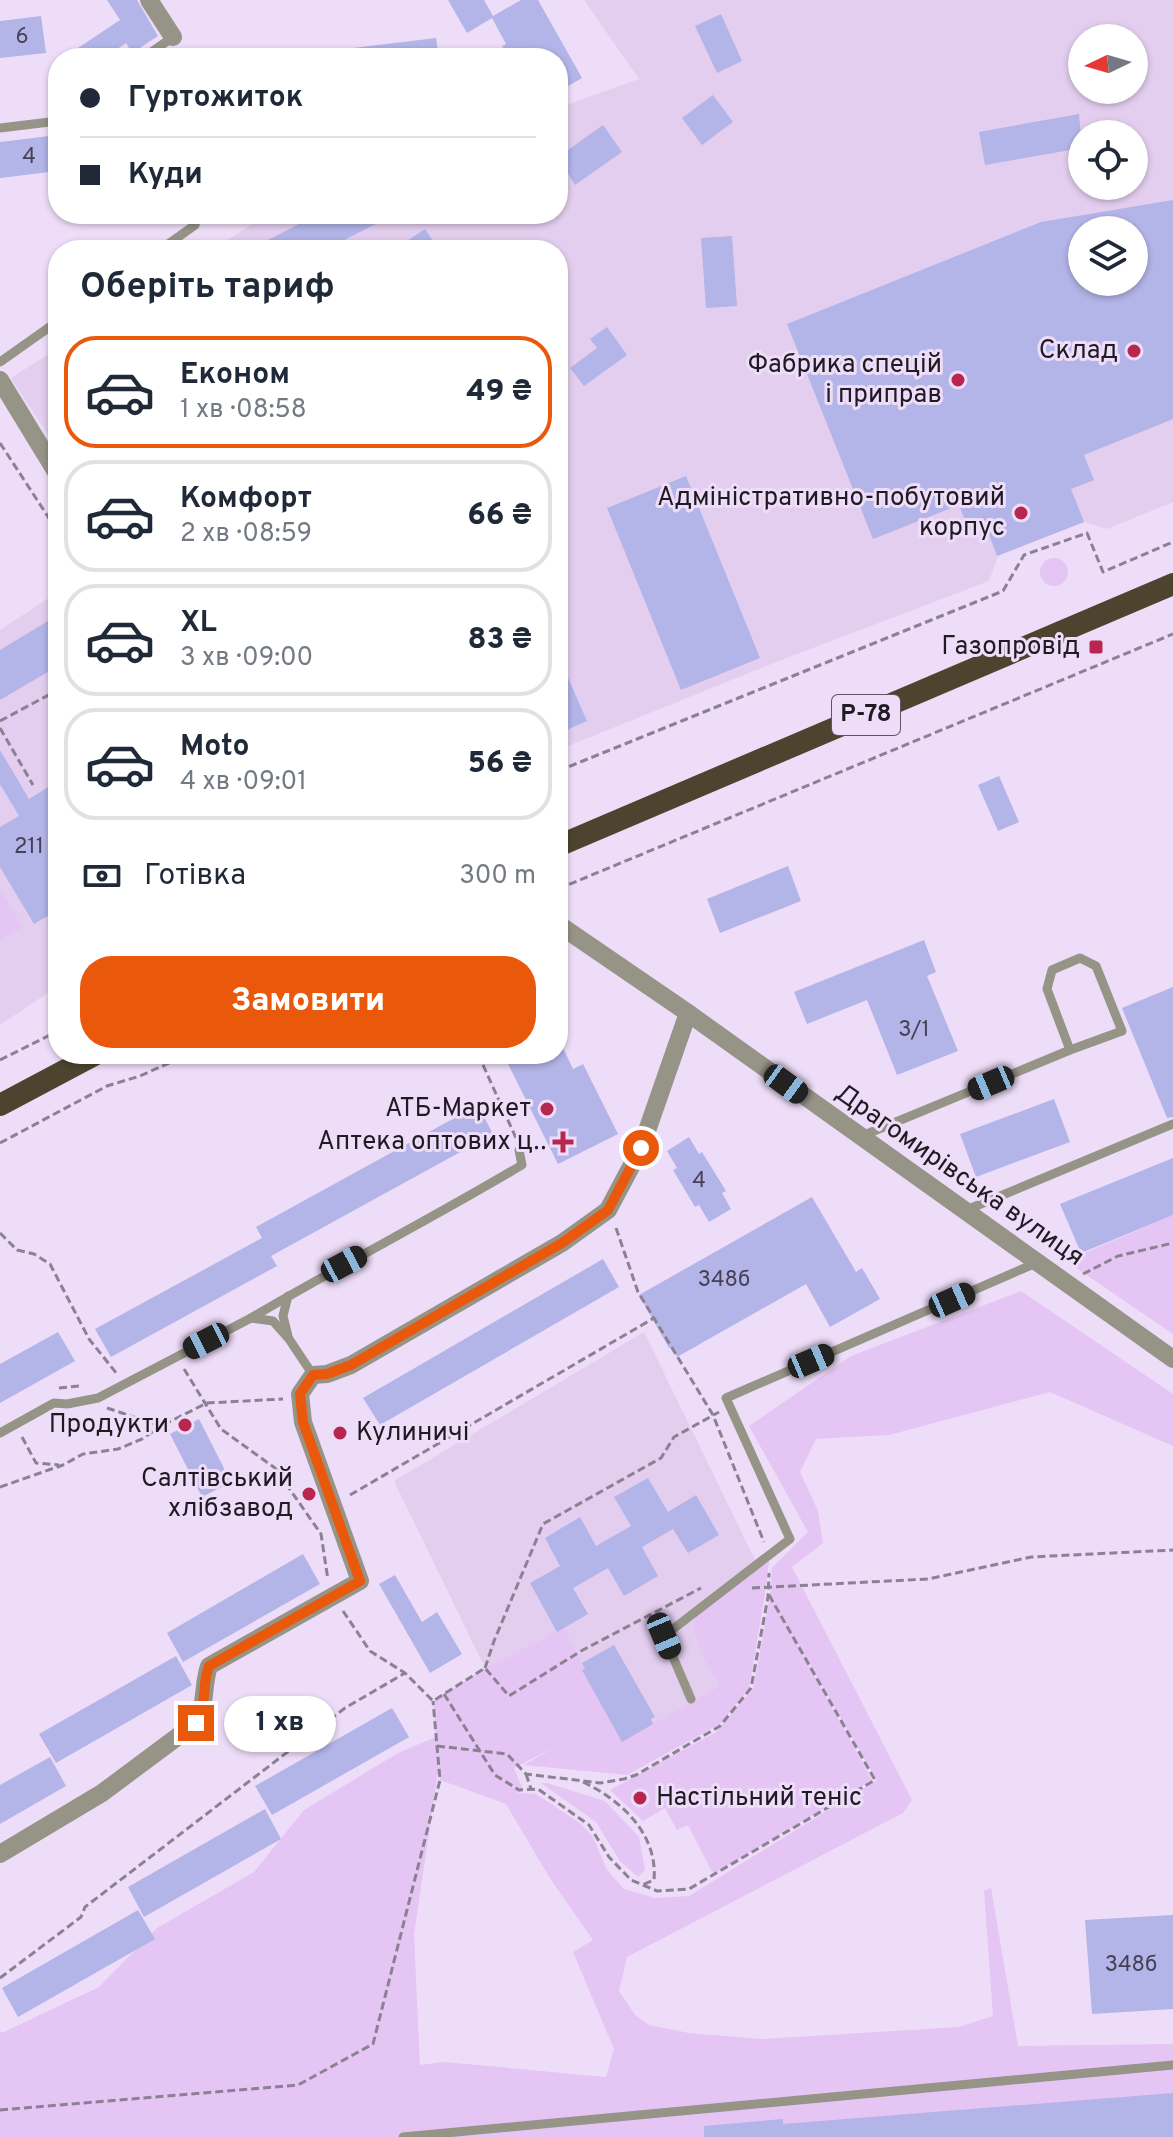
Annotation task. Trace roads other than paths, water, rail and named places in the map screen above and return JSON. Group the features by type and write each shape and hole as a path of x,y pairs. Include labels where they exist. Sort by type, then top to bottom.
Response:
{"highway":[{"name":"Р-78","path":"568,842 1173,584"},
{"path":"0,1105 77,1064"}],"street":[{"path":"149,0 173,37"},
{"path":"0,380 48,459"},
{"name":"Драгомирівська вулиця","path":"568,931 1173,1359"},
{"path":"0,1854 102,1793 196,1723 204,1708 205,1679 209,1666 360,1581 303,1422 300,1394 313,1375 327,1374 351,1365 562,1243 608,1210 641,1148 688,1013"}],"lane":[{"path":"157,48 173,37"},
{"path":"0,128 48,122"},
{"path":"174,240 195,224"},
{"path":"0,362 48,328"},
{"path":"859,1137 1122,1031 1096,966 1080,958 1052,970 1047,989 1070,1050"},
{"path":"964,1211 1173,1124"},
{"path":"0,1433 54,1403 67,1404 98,1398 251,1318 522,1165 519,1150"},
{"path":"691,1699 664,1636 790,1539 726,1398 1036,1263"},
{"path":"288,1296 283,1316 289,1339"},
{"path":"251,1318 273,1321 313,1375"},
{"path":"403,2137 1173,2065"}],"place":[{"name":"Склад","path":"1134,351"},
{"name":"Фабрика спецій і приправ","path":"958,380"},
{"name":"Адміністративно-побутовий корпус","path":"1021,513"},
{"name":"Газопровiд","path":"1096,647"},
{"name":"АТБ-Маркет","path":"547,1109"},
{"name":"Аптека оптових ц‥","path":"563,1142"},
{"name":"Продукти","path":"185,1425"},
{"name":"Кулиничі","path":"340,1433"},
{"name":"Салтівський хлібзавод","path":"309,1494"},
{"name":"Настільний теніс","path":"640,1798"}]}
